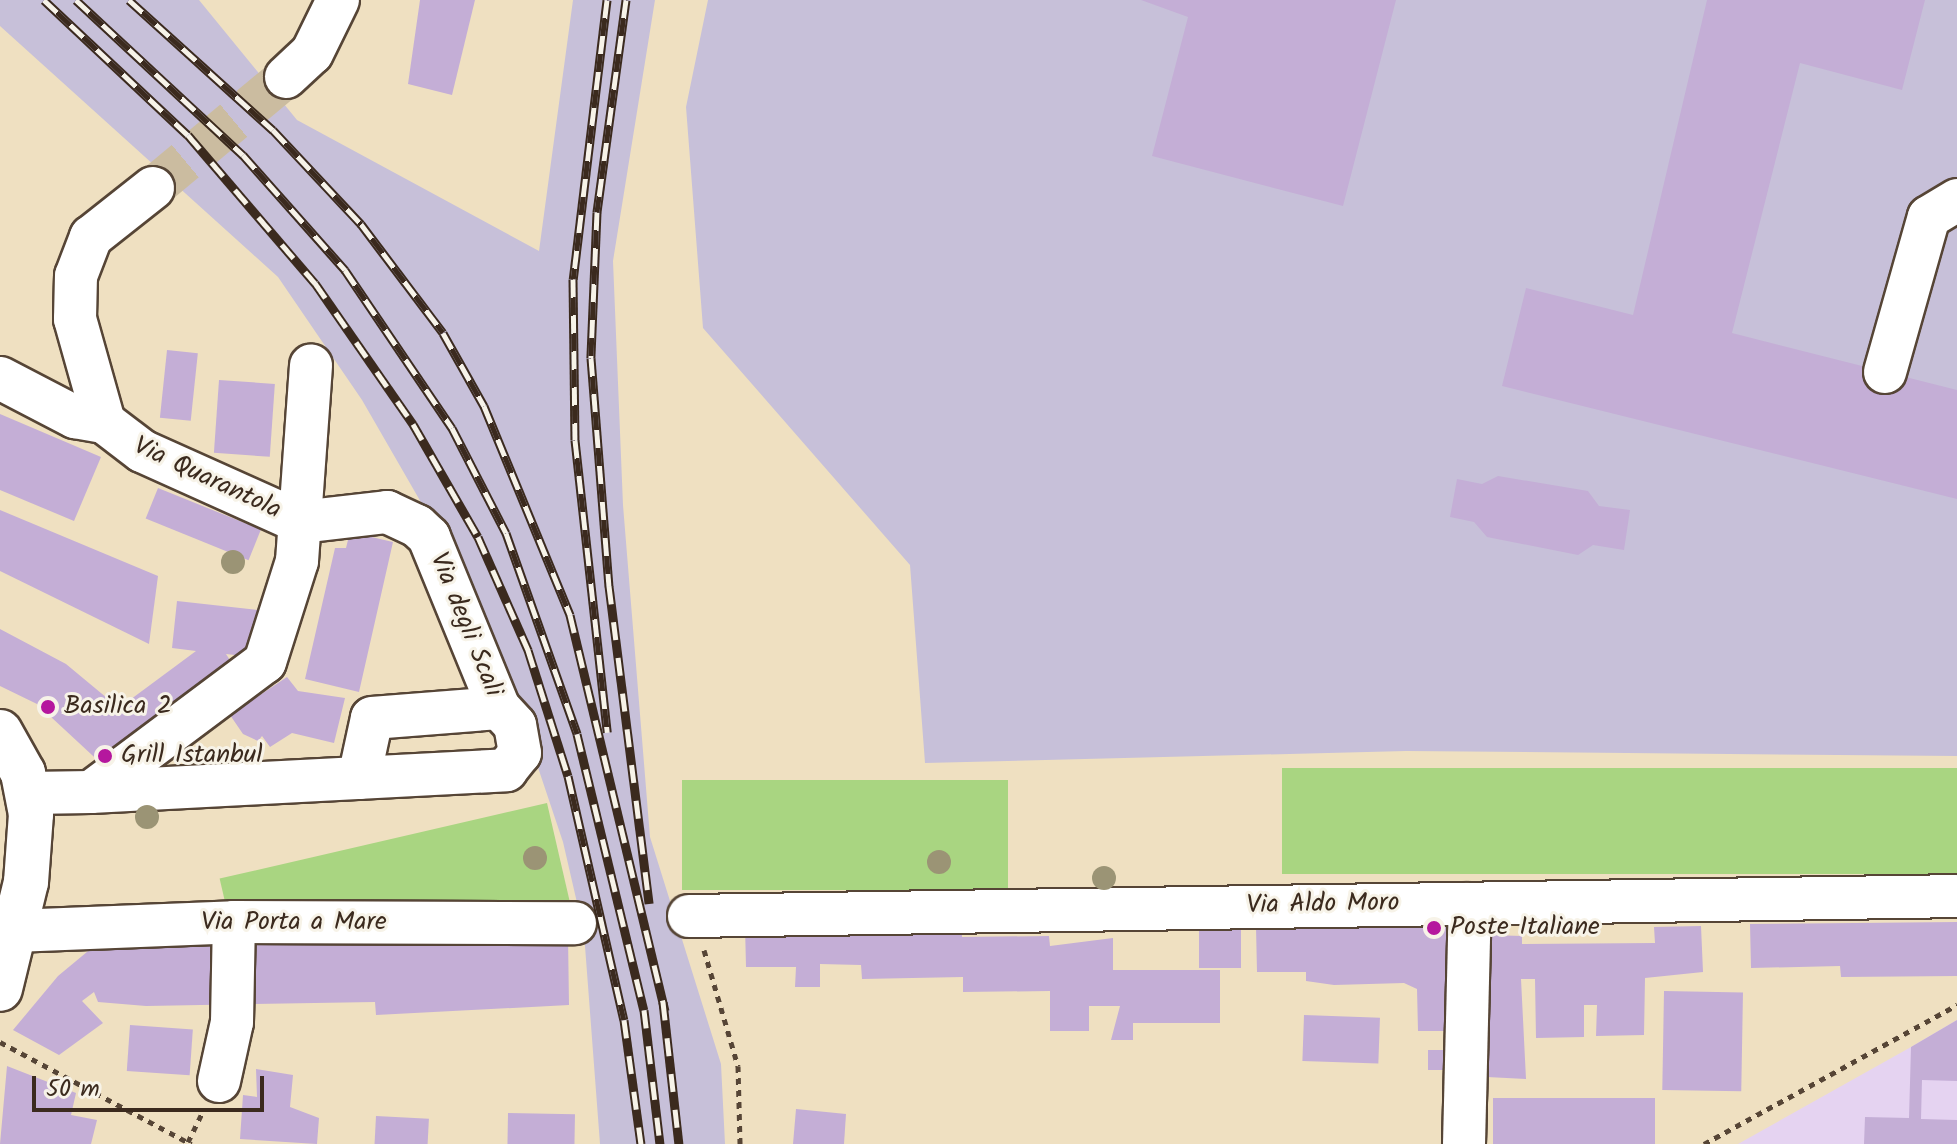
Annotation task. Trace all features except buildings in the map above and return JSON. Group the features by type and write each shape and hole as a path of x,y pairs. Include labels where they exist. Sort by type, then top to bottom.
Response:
{"main road":[{"path":"0,732 29,793 30,850 0,989"}],"street":[{"path":"286,77 312,53 338,0"},
{"name":"Via Quarantola","path":"153,188 91,237 76,276 75,319 104,422 142,451 300,522"},
{"path":"1885,372 1929,217 1957,200"},
{"name":"Via Quarantola","path":"91,792 260,669 289,601 300,522 311,365"},
{"path":"0,378 75,417 104,422"},
{"name":"Via degli Scali","path":"91,792 513,767 520,753 515,725 499,708 429,537 387,512 300,522"},
{"name":"Via degli Scali","path":"359,778 372,718 499,708"},
{"path":"29,793 91,792"},
{"name":"Via Aldo Moro","path":"692,916 1957,896"},
{"path":"1464,1144 1470,904"},
{"path":"219,1081 232,1022 234,922"},
{"name":"Via Porta a Mare","path":"14,931 234,922 575,923"}],"path":[{"path":"692,916 738,1066 740,1144"},
{"path":"1704,1144 1957,1005"},
{"path":"0,1042 191,1144"}],"shaded area":[{"path":"0,0 199,0 297,120 539,251 573,0 655,0 613,261 623,505 650,837 721,1064 725,1144 600,1144 584,933 563,842 513,693 441,537 362,400 278,277 0,26"},
{"path":"708,0 1957,0 1957,756 1406,751 925,763 910,565 703,328 686,107"},
{"path":"1957,1020 1957,1144 1738,1144 1911,1047"}],"green space":[{"path":"1282,768 1957,768 1957,874 1282,874"},
{"path":"682,780 1008,780 1008,890 682,890"},
{"path":"547,803 571,907 244,983 220,879"}],"tunnel":[{"path":"153,188 286,77"}],"railway":[{"path":"44,0 188,135 315,283 413,424 478,537 528,650 568,776 624,1020 641,1144"},
{"path":"76,0 243,155 345,270 452,428 506,533 577,734 644,1010 660,1144"},
{"path":"129,0 273,130 361,224 443,333 484,406 570,615 665,1011"},
{"path":"607,0 573,279 575,440 607,732"},
{"path":"626,0 597,212 591,358 609,586 649,903"},
{"path":"663,1002 679,1144"}],"place":[{"name":"Basilica 2","path":"48,707"},
{"name":"Grill Istanbul","path":"105,756"},
{"name":"Poste Italiane","path":"1434,928"}]}
